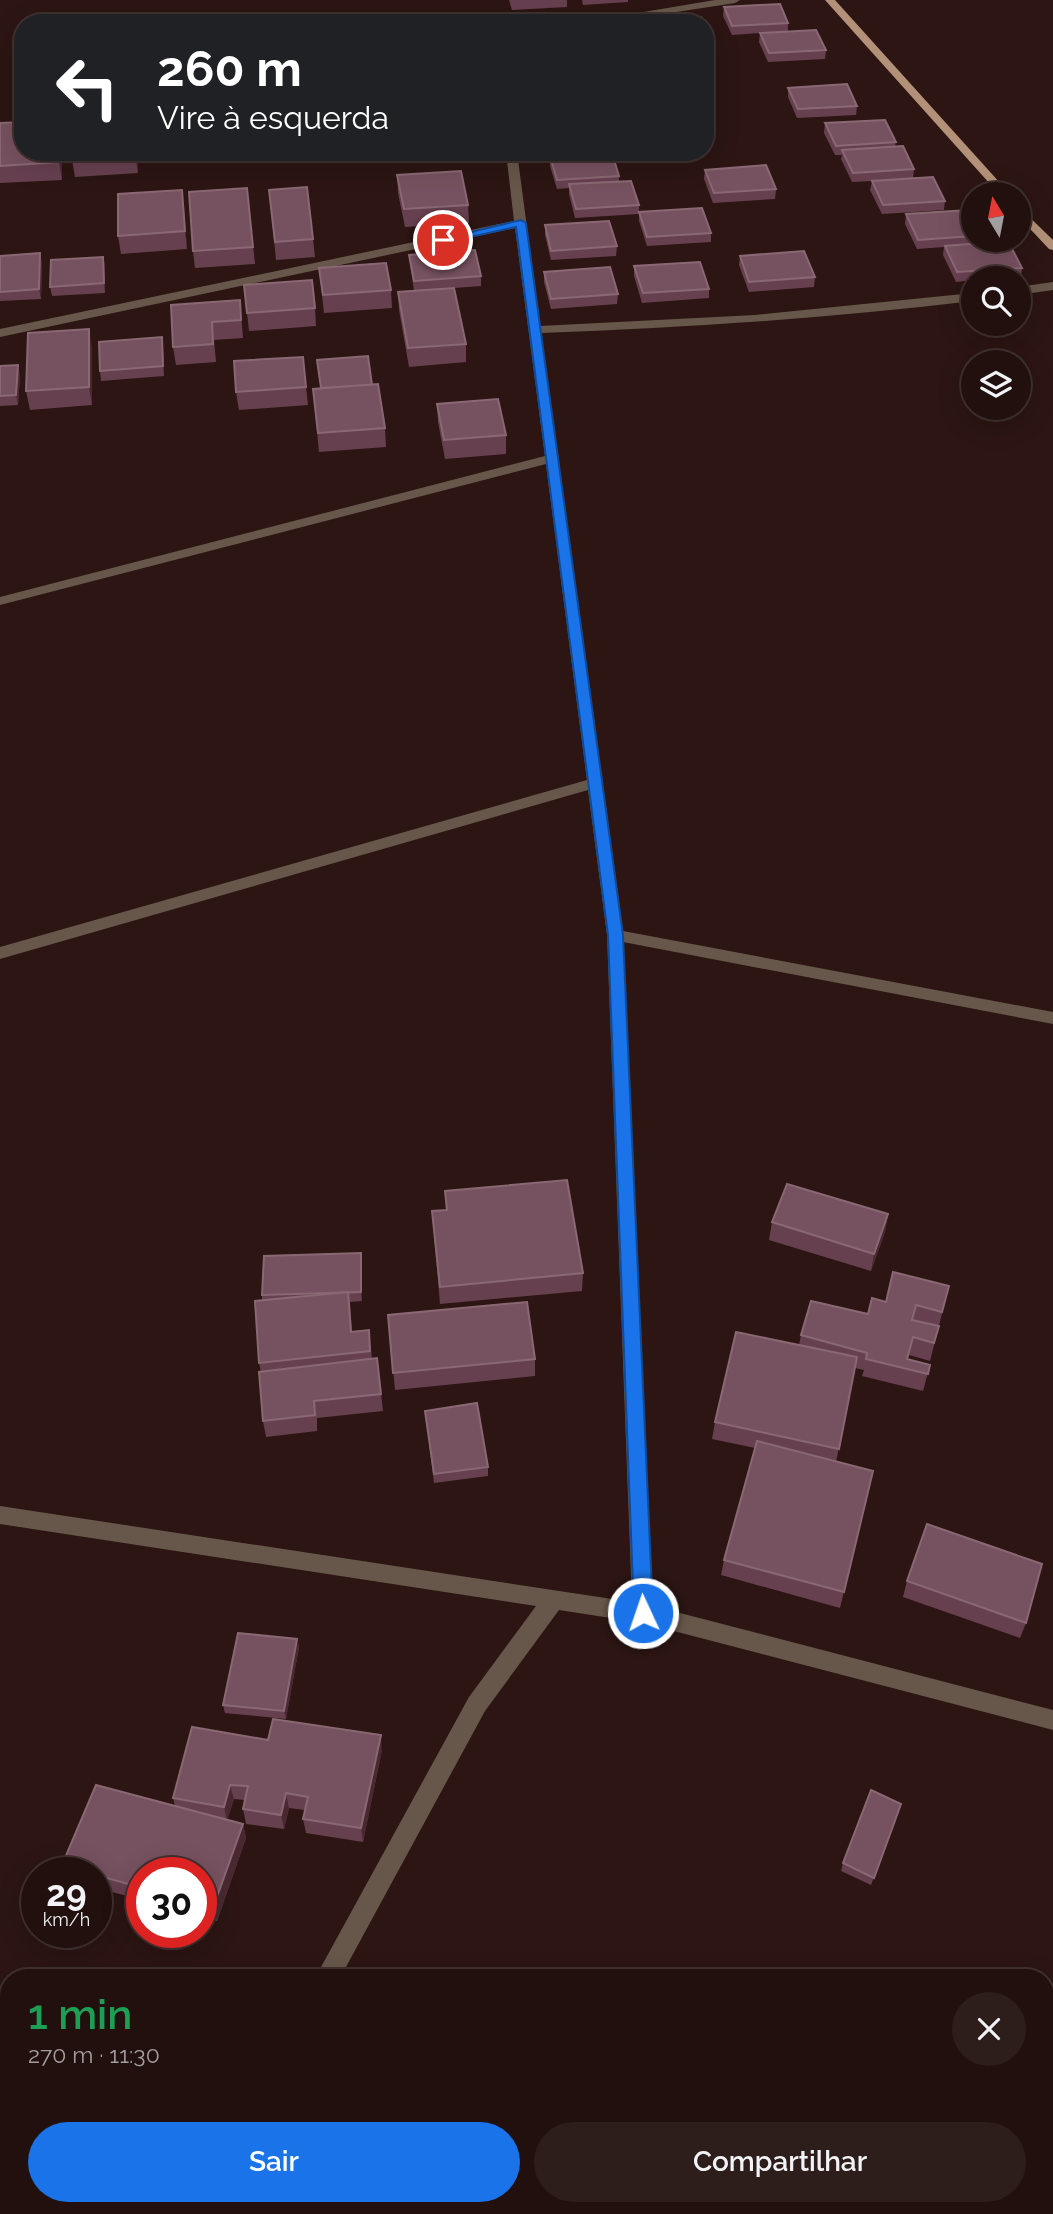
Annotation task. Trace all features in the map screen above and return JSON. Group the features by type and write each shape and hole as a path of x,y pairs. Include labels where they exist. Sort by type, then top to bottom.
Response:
{"main road":[{"path":"830,0 994,182"},
{"path":"1031,223 1053,247"}],"street":[{"path":"642,14 735,0"},
{"path":"512,161 615,935 643,1613"},
{"path":"0,333 521,223"},
{"path":"1031,289 1053,286"},
{"path":"536,330 770,315 961,298"},
{"path":"0,601 553,458"},
{"path":"0,953 596,783"},
{"path":"615,935 1053,1018"},
{"path":"0,1514 643,1613 1053,1720"},
{"path":"332,1969 477,1704 554,1599"}],"building":[{"path":"780,4 788,23 732,26 724,7"},
{"path":"816,30 826,50 769,53 760,33"},
{"path":"847,84 857,106 798,109 788,88"},
{"path":"885,120 896,142 836,146 825,123"},
{"path":"14,122 14,161 59,162 0,166 0,123"},
{"path":"903,146 914,169 853,173 842,150"},
{"path":"551,161 614,161 619,176 557,180"},
{"path":"766,165 776,189 714,193 705,170"},
{"path":"461,171 468,205 404,209 397,175"},
{"path":"933,177 945,201 883,205 872,181"},
{"path":"631,181 639,205 576,209 569,184"},
{"path":"307,187 313,239 275,242 269,190"},
{"path":"247,188 253,247 193,251 189,192"},
{"path":"182,190 185,231 118,236 118,194"},
{"path":"702,208 711,233 647,237 639,212"},
{"path":"961,211 961,237 918,240 906,214"},
{"path":"609,221 617,246 551,251 545,225"},
{"path":"961,245 961,252 1014,252 1021,266 961,266 961,272 957,272 945,246"},
{"path":"475,250 481,276 414,281 409,255"},
{"path":"804,251 815,277 749,282 740,256"},
{"path":"40,253 39,289 0,292 0,256"},
{"path":"103,257 104,283 50,287 51,260"},
{"path":"700,262 709,289 643,293 634,266"},
{"path":"386,263 391,290 323,295 319,268"},
{"path":"610,267 618,294 551,299 544,272"},
{"path":"312,280 315,308 247,313 244,285"},
{"path":"454,288 466,344 408,348 398,292"},
{"path":"240,300 241,320 212,322 213,344 173,347 171,305"},
{"path":"89,329 89,387 26,391 28,333"},
{"path":"162,337 163,366 100,371 99,342"},
{"path":"368,356 372,385 321,388 317,360"},
{"path":"303,357 306,387 236,392 234,361"},
{"path":"18,365 16,395 0,396 0,366"},
{"path":"378,384 385,428 318,433 313,389"},
{"path":"498,399 506,435 444,440 437,404"},
{"path":"567,1180 583,1273 440,1287 432,1211 447,1210 445,1191"},
{"path":"787,1184 888,1214 874,1254 772,1222"},
{"path":"361,1253 361,1292 262,1295 264,1256"},
{"path":"893,1272 949,1286 942,1312 916,1305 912,1320 939,1326 934,1343 913,1337 907,1359 930,1365 928,1374 866,1359 867,1353 801,1335 811,1301 868,1314 872,1298 886,1302"},
{"path":"348,1292 351,1332 369,1330 370,1351 259,1363 255,1301"},
{"path":"527,1302 535,1359 393,1373 388,1315"},
{"path":"736,1332 857,1357 839,1449 715,1422"},
{"path":"377,1358 381,1394 314,1401 315,1415 263,1421 259,1372"},
{"path":"477,1403 488,1467 434,1474 425,1411"},
{"path":"757,1441 873,1471 844,1592 724,1560"},
{"path":"927,1524 1042,1564 1026,1623 907,1581"},
{"path":"238,1633 297,1639 284,1711 223,1705"},
{"path":"273,1719 381,1735 361,1828 303,1819 308,1797 286,1793 281,1815 243,1809 248,1786 230,1785 224,1807 173,1798 192,1727 268,1740"},
{"path":"96,1785 243,1824 217,1897 217,1857 126,1857 126,1883 112,1879 112,1857 65,1857"},
{"path":"871,1790 901,1804 874,1878 843,1863"}],"route":[{"path":"443,240 521,223 615,935 643,1613"}]}
